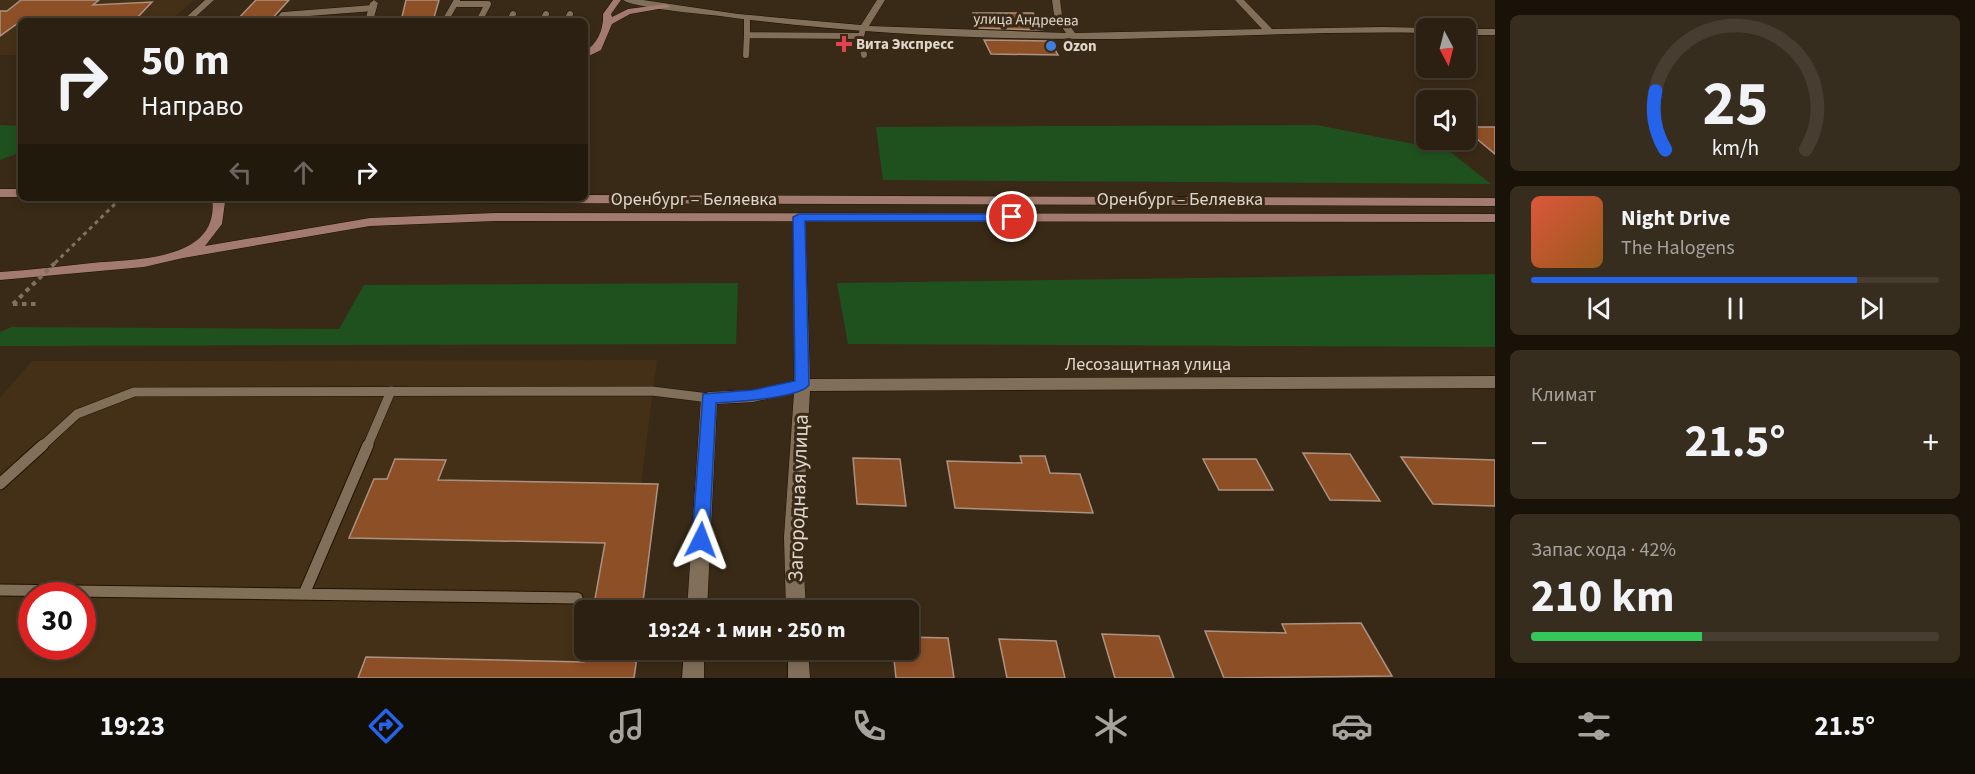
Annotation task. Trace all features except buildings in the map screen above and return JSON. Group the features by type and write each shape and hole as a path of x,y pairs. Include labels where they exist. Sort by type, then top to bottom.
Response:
{"main road":[{"path":"588,53 598,48 608,23 607,14 617,0"},
{"path":"608,23 628,12 666,7"},
{"path":"0,193 18,193"},
{"name":"Оренбург – Беляевка","path":"588,199 1495,202"},
{"name":"Оренбург – Беляевка","path":"183,254 209,234 220,220 222,210 219,201"},
{"name":"Оренбург – Беляевка","path":"0,276 139,263 370,222 495,217 1495,218"}],"street":[{"path":"189,18 210,0"},
{"name":"улица Андреева","path":"627,0 747,20 862,33 1072,36 1416,30"},
{"path":"862,33 881,0"},
{"path":"1056,0 1058,15 1072,36"},
{"path":"1239,0 1270,32"},
{"path":"370,18 374,6"},
{"path":"1476,32 1495,32"},
{"name":"Загородная улица","path":"796,600 793,537 802,385 799,217"},
{"name":"Лесозащитная улица","path":"709,398 753,396 802,385 1495,382"},
{"path":"698,600 709,398"},
{"path":"693,678 694,660"},
{"path":"798,660 799,678"}],"lane":[{"path":"447,18 456,2 488,4 481,18"},
{"path":"280,18 283,15 374,6"},
{"path":"511,18 513,14"},
{"path":"544,18 546,14"},
{"path":"568,18 570,14"},
{"path":"746,55 747,20"},
{"path":"747,35 862,33 864,55"},
{"path":"304,594 391,391"},
{"path":"0,484 77,414 134,392 652,391 709,398"},
{"path":"0,590 577,597"}],"path":[{"path":"39,304 13,304 118,201"}],"shaded area":[{"path":"0,0 194,0 173,18 18,18 18,55 0,55"},
{"path":"657,360 641,483 658,484 643,600 574,600 574,660 637,660 634,678 0,678 0,398 32,361"}],"green space":[{"path":"0,125 18,126 18,153 0,160"},
{"path":"1317,125 1416,144 1416,150 1449,151 1491,184 883,180 876,127"},
{"path":"1495,274 1495,347 848,344 837,283"},
{"path":"738,283 736,344 0,346 0,332 12,327 339,329 364,285"}],"place":[{"name":"Вита Экспресс","path":"844,44"},
{"name":"Ozon","path":"1051,46"}],"route":[{"path":"701,540 709,398 753,396 802,385 799,217 1012,217"}]}
